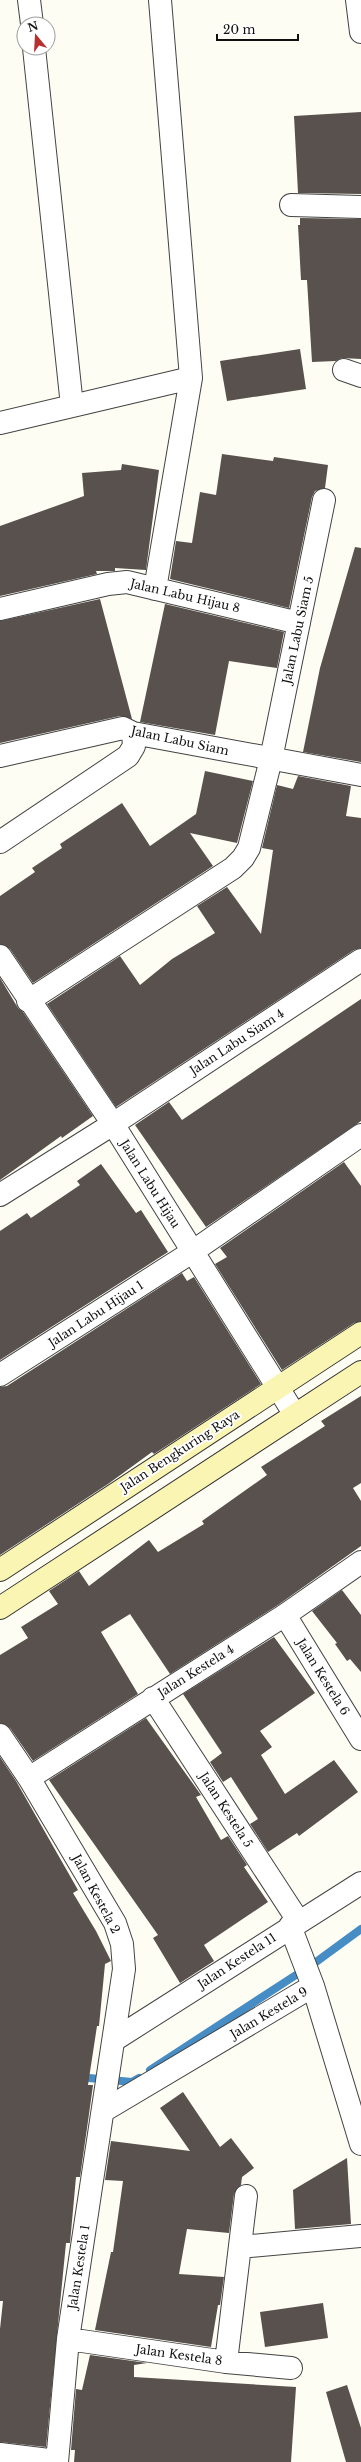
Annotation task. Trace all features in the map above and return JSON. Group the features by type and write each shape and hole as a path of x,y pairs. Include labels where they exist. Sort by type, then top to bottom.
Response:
{"street":[{"path":"29,0 31,16"},
{"path":"155,589 191,378 160,0"},
{"path":"357,0 361,32"},
{"path":"35,56 72,406"},
{"path":"291,205 361,207"},
{"path":"0,423 191,378"},
{"name":"Jalan Labu Siam 5","path":"28,1000 233,868 243,858 248,848 270,759 324,500"},
{"name":"Jalan Labu Hijau 8","path":"0,609 120,582 299,623"},
{"name":"Jalan Labu Siam","path":"0,756 112,729 123,728 133,733 361,775"},
{"path":"0,842 128,756 134,746 133,733"},
{"name":"Jalan Labu Hijau","path":"0,956 28,1000 113,1124 295,1415"},
{"name":"Jalan Labu Siam 4","path":"0,1195 113,1124 361,960"},
{"name":"Jalan Labu Hijau 1","path":"0,1375 192,1252 361,1135"},
{"name":"Jalan Bengkuring Raya","path":"0,1570 361,1334"},
{"path":"0,1608 361,1372"},
{"name":"Jalan Kestela 4","path":"29,1778 285,1615 361,1562"},
{"name":"Jalan Kestela 6","path":"285,1615 361,1739"},
{"name":"Jalan Kestela 5","path":"153,1698 295,1928 311,1980"},
{"name":"Jalan Kestela 2","path":"0,1735 29,1778 101,1898 115,1923 122,1944 124,1969 107,2078"},
{"name":"Jalan Kestela 11","path":"114,2040 295,1928 361,1883"},
{"name":"Jalan Kestela 9","path":"103,2111 311,1980 361,2144"},
{"name":"Jalan Kestela 1","path":"57,2462 68,2339 107,2078"},
{"path":"226,2362 246,2196"},
{"path":"240,2247 361,2236"},
{"name":"Jalan Kestela 8","path":"68,2339 226,2362 291,2368"},
{"path":"0,2454 57,2462"}],"building":[{"path":"361,112 361,194 298,193 294,116"},
{"path":"300,218 361,219 361,359 342,358 336,361 312,362 307,280 301,280 298,225 300,225"},
{"path":"300,349 306,389 227,401 220,361"},
{"path":"222,454 273,461 274,457 328,465 325,488 315,491 312,497 289,608 170,579 176,541 192,543 200,492 216,495"},
{"path":"122,464 159,470 146,570 115,568 115,571 96,571 97,574 0,596 0,526 84,496 82,473 121,470"},
{"path":"355,547 361,548 361,762 303,752 320,668"},
{"path":"100,599 132,719 120,716 0,743 0,621"},
{"path":"165,604 284,632 277,668 229,661 215,735 140,722"},
{"path":"205,771 253,781 237,843 190,833 213,866 33,983 10,949 0,944 0,896 35,872 32,868 62,848 60,844 122,803 150,846 196,814"},
{"path":"298,776 351,786 346,816 361,818 361,948 354,950 116,1107 47,1004 120,956 140,985 172,959 215,933 197,906 227,887 261,934 273,850 262,848 277,785 293,789"},
{"path":"0,978 18,1008 23,1012 93,1116 62,1138 61,1136 0,1180"},
{"path":"361,999 361,1121 206,1227 135,1125 169,1102 182,1120"},
{"path":"344,1162 361,1186 361,1321 354,1323 282,1370 215,1264 227,1257 220,1248"},
{"path":"101,1164 136,1213 141,1210 168,1252 0,1360 0,1231 27,1213 31,1218 80,1185 77,1181"},
{"path":"182,1273 187,1281 194,1277 261,1384 154,1454 152,1452 108,1484 0,1555 0,1387 7,1386"},
{"path":"361,1396 361,1483 353,1488 361,1501 361,1546 278,1605 170,1674 130,1614 101,1632 138,1694 33,1761 10,1728 0,1723 0,1655 28,1638 21,1627 58,1604 49,1591 79,1571 89,1586 149,1540 158,1552 204,1524 202,1521 267,1475 261,1467 325,1426 321,1421"},
{"path":"342,1590 361,1615 361,1672 350,1659 347,1661 335,1644 337,1643 312,1611"},
{"path":"274,1637 315,1693 260,1731 272,1747 261,1755 285,1794 334,1760 358,1792 299,1836 297,1833 268,1852 250,1824 258,1819 231,1777 223,1782 210,1762 222,1753 183,1694"},
{"path":"146,1718 201,1795 196,1797 221,1840 228,1836 247,1865 244,1867 268,1902 204,1945 214,1961 180,1983 153,1938 158,1935 49,1780"},
{"path":"0,1757 16,1781 78,1890 73,1893 96,1931 111,1961 105,1964 99,2026 97,2026 88,2085 93,2085 89,2114 80,2177 76,2177 70,2243 66,2243 46,2447 0,2442 0,2329 3,2301 0,2301"},
{"path":"183,2092 220,2147 231,2138 254,2168 242,2177 241,2185 234,2194 229,2233 187,2229 179,2274 224,2277 211,2347 95,2330 111,2252 113,2252 123,2181 105,2180 111,2141 190,2151 160,2108"},
{"path":"347,2158 351,2224 295,2229 293,2190"},
{"path":"323,2303 328,2338 265,2347 260,2312"},
{"path":"90,2355 147,2363 134,2365 134,2377 296,2387 291,2462 74,2462 75,2450 71,2450 76,2389 82,2390"},
{"path":"347,2385 361,2428 361,2462 346,2462 326,2392"}],"waterway":[{"path":"150,2070 316,1962 361,1929"},
{"path":"78,2077 132,2082 139,2078"}]}
